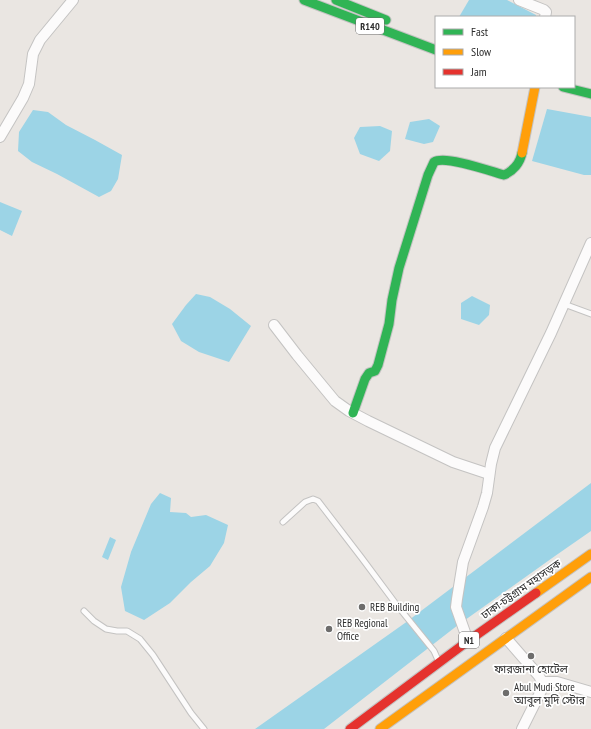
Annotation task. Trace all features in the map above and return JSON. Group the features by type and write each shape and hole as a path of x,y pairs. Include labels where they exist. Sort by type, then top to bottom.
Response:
{"main road":[{"name":"R140","path":"304,0 337,14 435,50"},
{"name":"R140","path":"336,0 392,23"},
{"path":"353,413 365,379 378,365 389,324 392,300 399,268 428,175 434,162 438,160 448,160 501,174 509,174 519,162 521,157 535,88"},
{"path":"567,88 591,94"},
{"name":"ঢাকা-চট্টগ্রাম মহাসড়ক","path":"380,729 468,651 591,554"},
{"name":"ঢাকা-চট্টগ্রাম মহাসড়ক","path":"350,729 440,662 506,638 591,577"}],"street":[{"path":"0,137 23,98 29,84 33,54 40,40 73,0"},
{"path":"519,0 544,10 546,12 544,16"},
{"path":"468,651 456,607 457,599 463,562 484,507 495,448 551,334 591,243"},
{"path":"274,325 335,401 368,421 446,459 490,474"},
{"path":"506,638 539,676 542,682 541,690 522,729"},
{"path":"542,682 557,682 591,692"}],"lane":[{"path":"564,304 591,314"},
{"path":"283,522 305,502 313,499 318,501 396,604 434,651 440,662"},
{"path":"84,611 94,621 106,629 127,631 140,639 153,655 204,729"}],"water":[{"path":"469,0 507,0 536,15 536,16 460,16"},
{"path":"547,109 591,117 591,175 584,175 532,161"},
{"path":"33,110 48,112 66,125 122,155 118,179 111,191 99,197 32,162 18,151 19,132"},
{"path":"429,119 440,126 433,142 424,144 405,139 410,122"},
{"path":"380,126 392,131 390,151 379,161 360,154 354,138 360,127"},
{"path":"0,202 22,211 12,236 0,230"},
{"path":"196,294 210,297 230,309 251,326 229,362 199,352 181,341 172,324"},
{"path":"472,296 490,305 489,315 479,325 461,319 461,303"},
{"path":"591,483 591,531 458,625 324,729 255,729 405,623"},
{"path":"160,493 171,498 170,512 186,513 191,517 206,515 228,525 224,543 210,566 170,603 144,620 125,611 121,587 131,552 151,504"},
{"path":"110,537 116,540 108,560 102,557"}],"traffic: fast":[{"path":"304,0 435,50"},
{"path":"336,0 386,20"},
{"path":"567,88 591,94"},
{"path":"353,413 365,379 369,373 375,371 378,365 389,324 392,300 399,268 428,175 434,162 440,160 457,162 504,175 516,166 522,153"}],"traffic: slow":[{"path":"522,153 535,88"},
{"path":"536,593 591,554"},
{"path":"380,729 591,577"}],"traffic: jam":[{"path":"350,729 468,641 536,593"}],"place":[{"name":"REB Building","path":"362,607"},
{"name":"REB Regional Office","path":"329,629"},
{"name":"ফারজানা হোটেল","path":"531,656"},
{"name":"Abul Mudi Store আবুল মুদি স্টোর","path":"506,693"}]}
